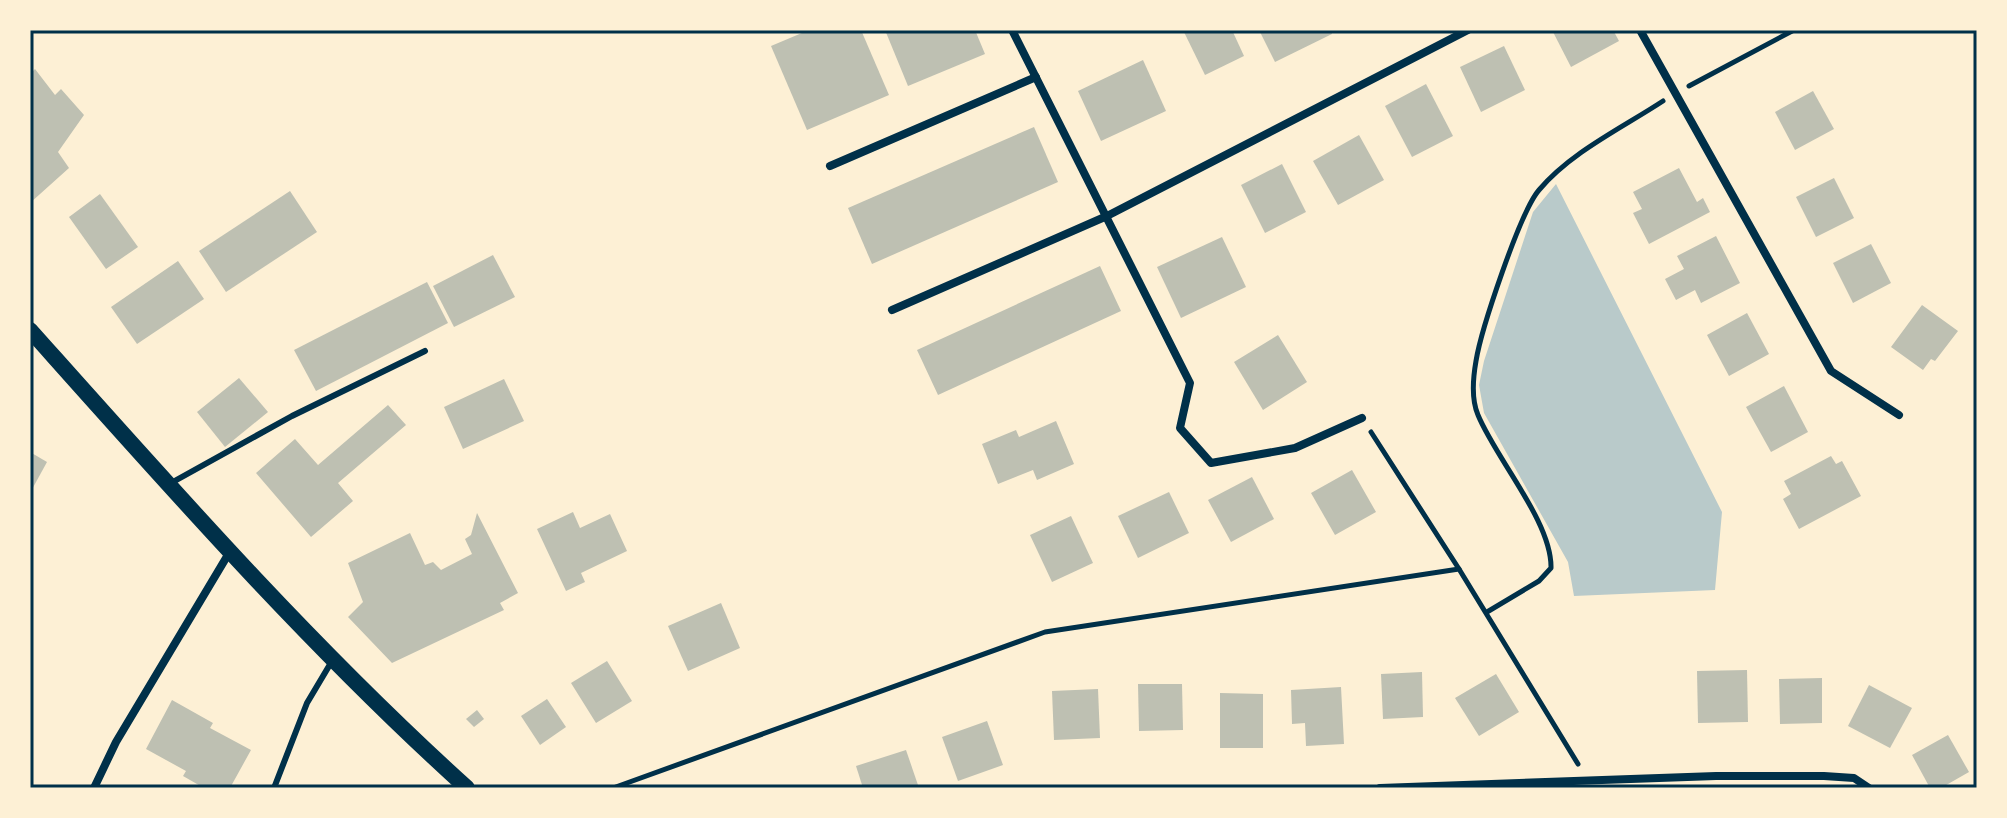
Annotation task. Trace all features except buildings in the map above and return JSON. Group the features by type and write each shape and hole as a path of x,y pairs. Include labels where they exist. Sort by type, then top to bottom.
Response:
{"main road":[{"path":"30,330 229,553 332,661 467,788"}],"street":[{"path":"1012,30 1190,383 1180,428 1211,463 1295,448 1362,418"},
{"path":"892,310 1107,216 1468,30"},
{"path":"1640,30 1831,371 1899,415"},
{"path":"830,166 1036,77"},
{"path":"94,788 116,742 229,553"},
{"path":"1380,788 1520,785 1587,779 1824,776 1854,778 1869,788"}],"lane":[{"path":"168,484 292,416 425,351"},
{"path":"274,788 307,703 332,661"}],"path":[{"path":"1487,613 1539,581 1551,568 1547,538 1477,413 1473,385 1482,338 1525,212 1538,190 1562,168 1676,93 1794,30"},
{"path":"1362,418 1487,613 1587,779"},
{"path":"613,788 1045,632 1459,569"}],"shaded area":[{"path":"1556,184 1722,512 1715,590 1574,596 1568,562 1484,413 1479,385 1484,361 1533,212"}]}
